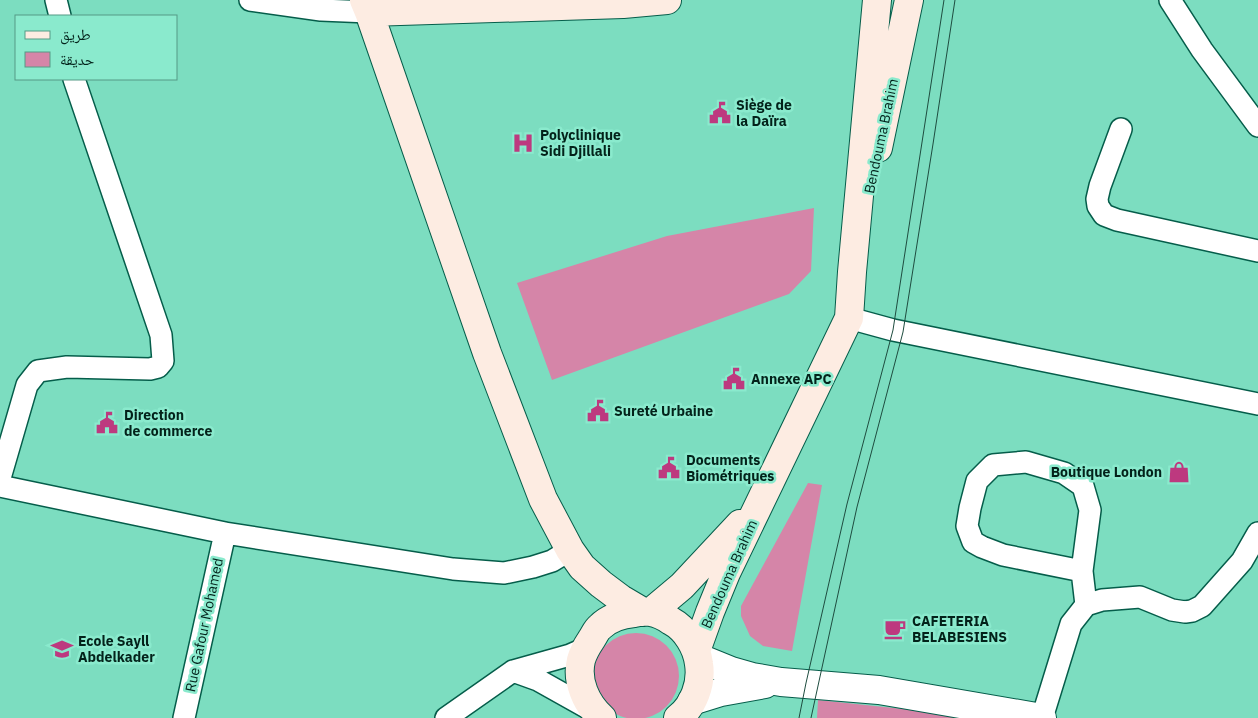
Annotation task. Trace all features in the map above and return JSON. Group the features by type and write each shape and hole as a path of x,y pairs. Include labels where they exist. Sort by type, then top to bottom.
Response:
{"main road":[{"path":"592,638 589,586 576,558 543,499 487,353 366,6 667,0"},
{"name":"Bendouma Brahim","path":"698,655 710,612 726,574 849,318 877,0"},
{"name":"Bendouma Brahim","path":"852,272 910,0"},
{"name":"Bendouma Brahim","path":"647,612 682,586 763,499"},
{"path":"576,558 601,584 621,599 676,624 691,641 698,655 700,667 699,685 684,713"},
{"path":"598,715 585,696 580,678 581,660 592,638 613,618 627,613 647,612"}],"street":[{"path":"56,0 60,15"},
{"path":"250,0 321,10 366,6"},
{"path":"1170,0 1202,50 1258,126"},
{"path":"0,478 27,385 38,371 67,367 150,369 158,367 164,361 161,335 74,80"},
{"path":"1121,129 1097,198 1098,206 1104,215 1117,220 1258,251"},
{"path":"849,318 898,331 1258,404"},
{"path":"1082,571 1003,554 973,542 967,526 977,481 993,465 1026,462 1064,473 1083,486 1090,510 1082,571 1086,605"},
{"path":"0,486 224,533 453,569 504,573 533,568 552,561 576,558"},
{"name":"Rue Gafour Mohamed","path":"184,718 224,533"},
{"path":"698,655 731,671 752,677 781,682 879,690 1042,718 1071,624 1086,605 1102,600 1140,597 1172,610 1192,611 1202,606 1242,560 1258,533"},
{"path":"446,718 513,671 570,655 592,638"},
{"path":"513,671 538,680 598,715"},
{"path":"684,713 722,692 781,682"}],"green space":[{"path":"814,208 811,271 789,294 552,380 517,283 667,236"},
{"path":"808,483 822,485 792,651 763,646 750,636 741,616 741,606"},
{"path":"636,633 652,637 666,646 675,660 679,676 675,692 666,706 652,715 636,719 620,715 606,706 597,692 593,676 597,660 606,646 620,637"},
{"path":"818,700 932,712 958,718 817,718"}],"tram line":[{"path":"799,718 847,504 893,330 944,0"},
{"path":"811,718 857,507 903,332 955,0"}],"place":[{"name":"Siège de la Daïra","path":"720,113"},
{"name":"Polyclinique Sidi Djillali","path":"523,143"},
{"name":"Annexe APC","path":"734,379"},
{"name":"Sureté Urbaine","path":"598,411"},
{"name":"Direction de commerce","path":"107,423"},
{"name":"Documents Biométriques","path":"669,468"},
{"name":"Boutique London","path":"1179,472"},
{"name":"CAFETERIA BELABESIENS","path":"895,629"},
{"name":"Ecole Sayll Abdelkader","path":"62,649"}]}
